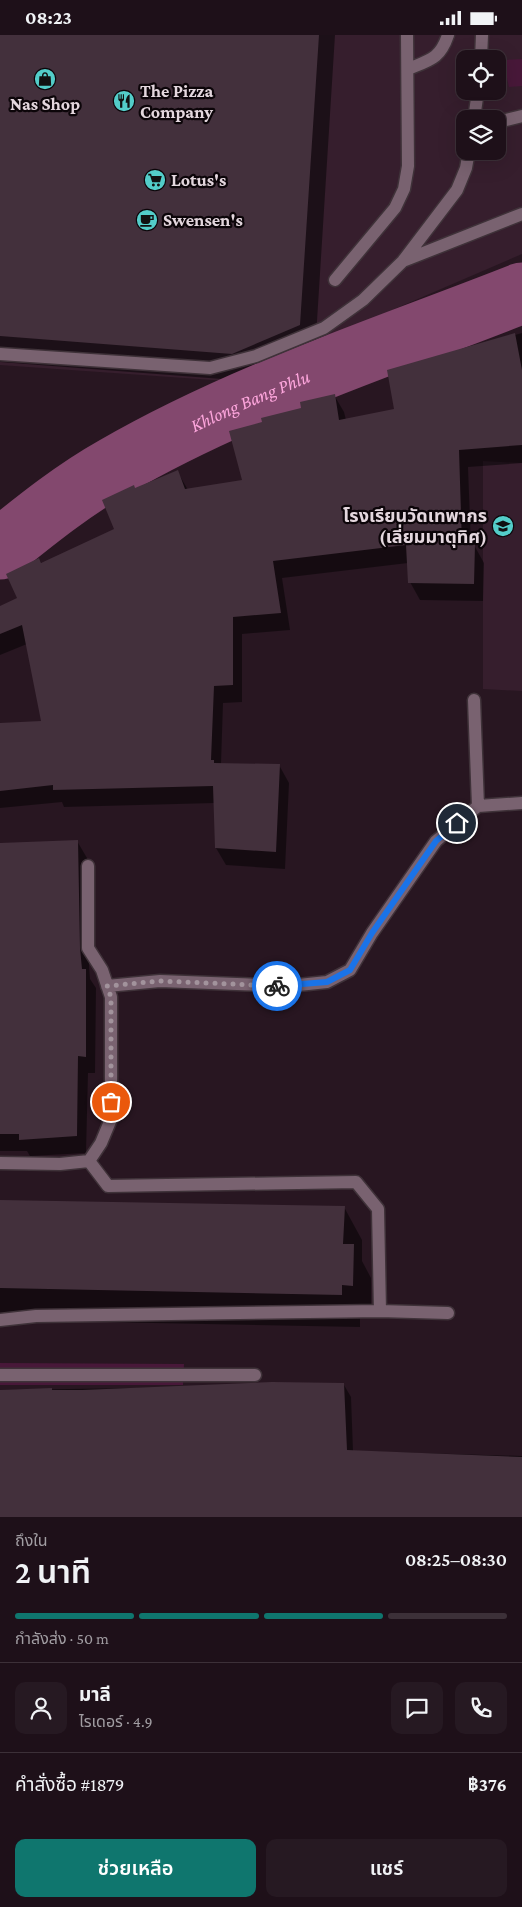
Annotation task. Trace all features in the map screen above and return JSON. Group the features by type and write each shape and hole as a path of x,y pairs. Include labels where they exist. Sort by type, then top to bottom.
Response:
{"street":[{"path":"335,281 395,208 404,189 408,166 407,35"},
{"path":"408,69 434,59 444,49 448,35"},
{"path":"481,50 482,35"},
{"path":"506,120 522,115"},
{"path":"0,354 210,368 256,356 324,329 362,300 403,261 457,190 467,160"},
{"path":"403,261 522,214"},
{"path":"474,700 478,806"},
{"path":"107,986 160,981 288,986 327,982 350,970 372,933 436,841 478,806 522,803"},
{"path":"0,1163 60,1164 89,1161 102,1143 111,1119 111,997 102,970 88,948 88,866"},
{"path":"89,1161 108,1186 356,1182 378,1209 380,1311"},
{"path":"0,1320 36,1316 380,1311 448,1313"},
{"path":"0,1375 255,1375"}],"shaded area":[{"name":"Lotus's","path":"0,35 522,35 522,254 227,381 0,365"},
{"path":"522,59 522,86 509,87 506,60"},
{"name":"โรงเรียนวัดเทพากร (เลี่ยมมาตุทิศ)","path":"483,461 522,463 522,691 483,689"},
{"path":"0,1363 184,1364 183,1385 0,1385"}],"building":[{"name":"Lotus's","path":"0,35 319,35 300,325 232,354 0,336"},
{"path":"515,333 522,370 522,445 459,450 462,545 475,544 474,584 408,583 406,545 273,561 281,613 233,617 233,685 214,686 211,760 214,760 214,763 280,764 276,852 215,848 213,786 53,790 53,785 0,791 0,723 41,721 22,625 0,634 0,606 17,598 6,574 39,558 41,563 114,529 102,500 134,485 135,488 178,470 185,489 242,480 229,431 262,422 261,418 301,408 300,402 335,394 339,420 394,409 387,370"},
{"path":"78,840 80,948 82,969 86,969 86,1057 78,1056 77,1136 19,1140 19,1134 0,1134 0,843"},
{"path":"0,1200 345,1206 343,1244 354,1244 353,1286 342,1285 342,1295 0,1288"},
{"path":"272,1382 344,1383 347,1450 522,1457 522,1517 0,1517 0,1390 52,1388 52,1390 82,1390"}],"waterway":[{"name":"Khlong Bang Phlu","path":"0,549 69,495 163,440 263,394 522,293"}],"way so far":[{"path":"111,1102 111,997 107,986 160,981 277,986"}],"place":[{"name":"Nas Shop","path":"45,79"},
{"name":"The Pizza Company","path":"124,101"},
{"name":"Lotus's","path":"155,180"},
{"name":"Swensen's","path":"147,220"},
{"name":"โรงเรียนวัดเทพากร (เลี่ยมมาตุทิศ)","path":"503,526"}],"route":[{"path":"277,986 327,982 350,970 372,933 436,841 457,823"}]}
